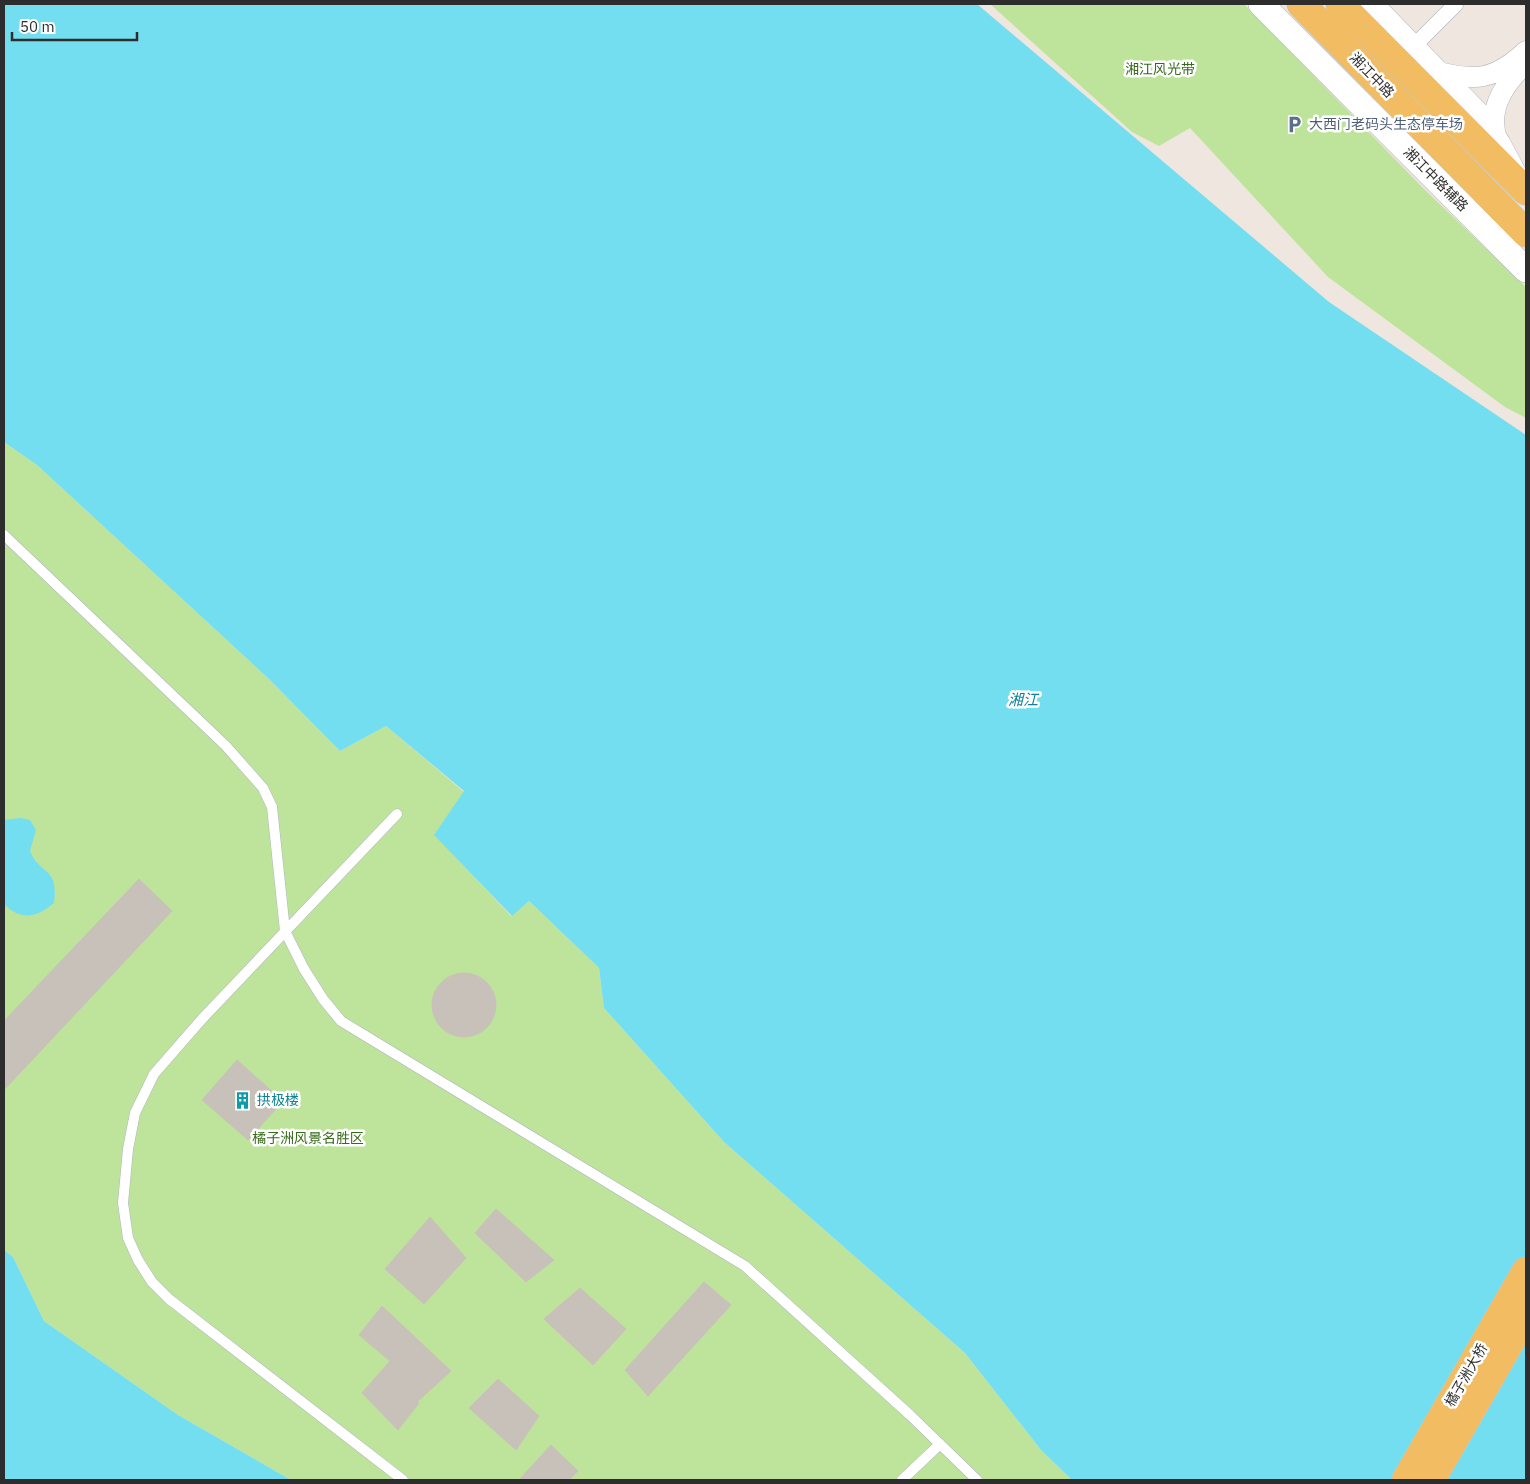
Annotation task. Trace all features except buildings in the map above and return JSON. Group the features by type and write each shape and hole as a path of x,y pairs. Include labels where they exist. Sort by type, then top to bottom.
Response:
{"main road":[{"name":"湘江中路","path":"1301,4 1526,233"},
{"name":"湘江中路","path":"1340,4 1522,187"},
{"name":"橘子洲大桥","path":"1406,1480 1526,1271"},
{"name":"橘子洲大桥","path":"1431,1480 1526,1315"}],"street":[{"name":"湘江中路辅路","path":"1261,4 1526,270"},
{"name":"湘江中路","path":"1370,4 1478,115 1498,144 1522,187"},
{"path":"1412,48 1456,4"},
{"path":"1435,71 1468,78 1482,77 1506,69 1526,51"},
{"path":"1498,144 1493,129 1495,107 1512,77 1526,63"}],"lane":[{"path":"4,535 226,746 263,788 272,807 285,931 309,977 323,999 341,1021 745,1266 977,1480"},
{"path":"397,814 202,1019 154,1074 135,1113 128,1150 123,1203 128,1238 138,1260 152,1282 169,1299 403,1480"},
{"path":"902,1480 940,1444"}],"green space":[{"name":"湘江风光带","path":"990,4 1244,4 1423,188 1526,287 1526,418 1505,407 1328,277 1190,128 1159,146 1132,132"},
{"name":"橘子洲风景名胜区","path":"4,442 37,465 269,679 340,751 386,726 464,792 435,835 511,916 529,901 599,968 604,1008 724,1142 965,1353 1041,1450 1072,1480 291,1480 178,1415 44,1321 13,1257 4,1250"}],"water":[{"name":"湘江","path":"4,4 977,4 1329,302 1526,435 1526,1480 1072,1480 1041,1450 965,1353 724,1142 604,1008 599,968 529,901 512,916 434,835 464,791 386,726 340,751 269,679 37,465 4,442"},
{"path":"21,818 30,820 36,830 30,851 34,859 48,872 54,883 55,891 54,903 41,912 29,916 16,913 4,904 4,820"},
{"path":"4,1250 13,1257 44,1321 178,1415 291,1480 4,1480"}],"place":[{"name":"大西门老码头生态停车场","path":"1295,124"},
{"name":"拱极楼","path":"243,1100"}]}
